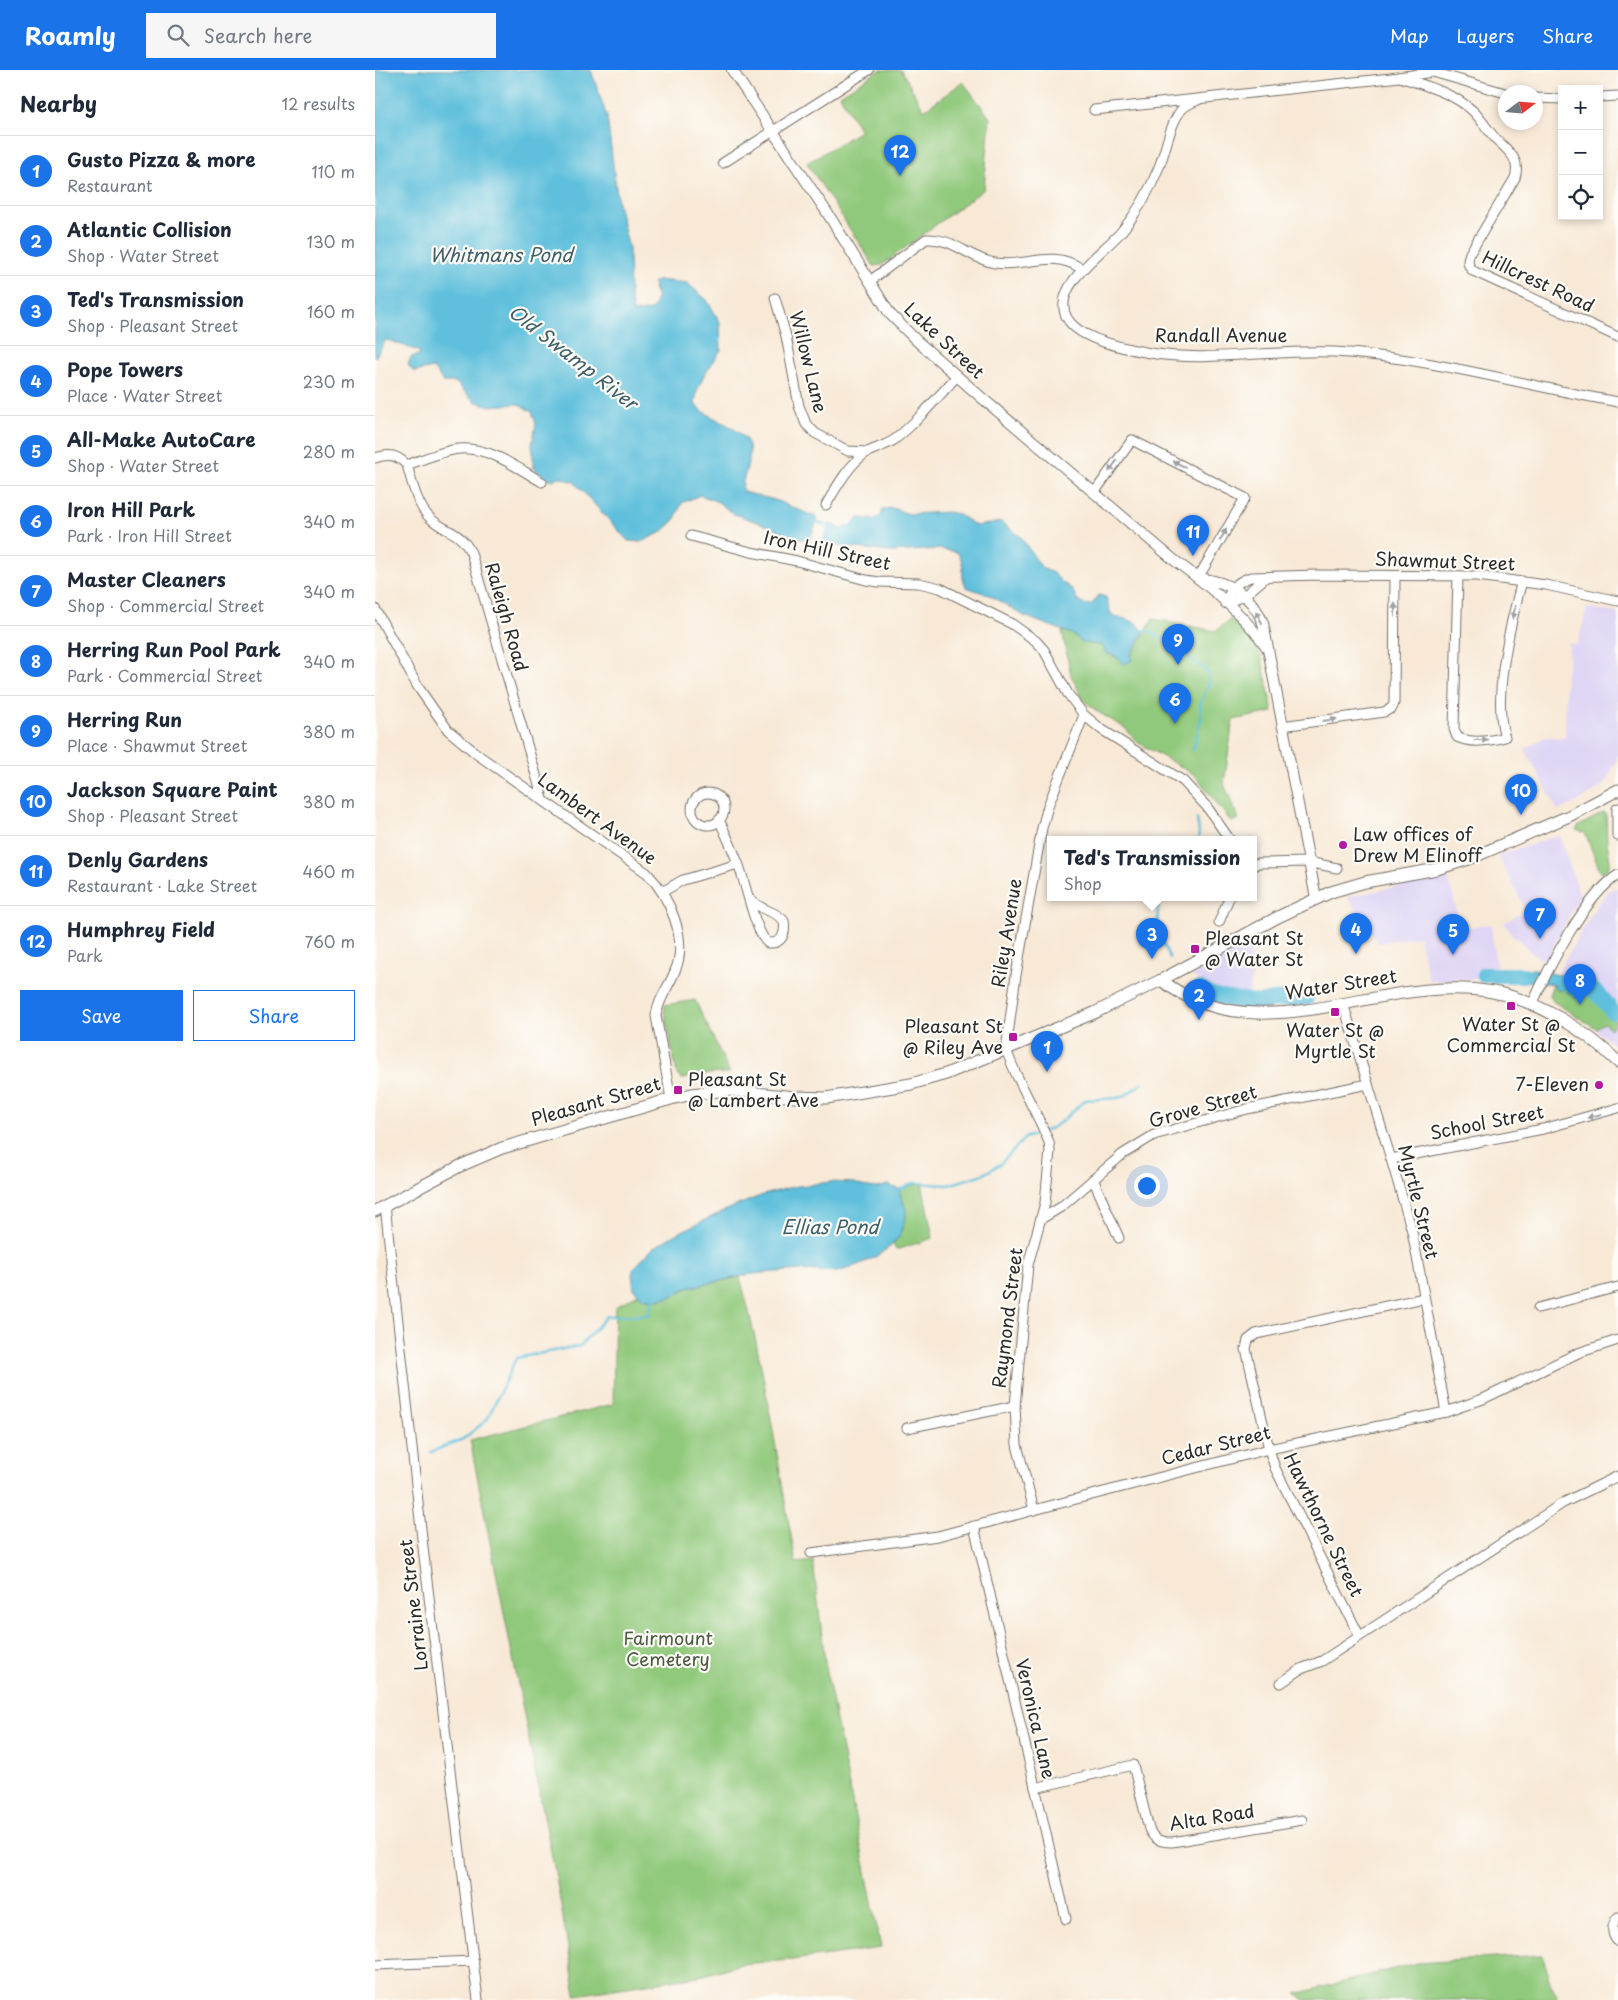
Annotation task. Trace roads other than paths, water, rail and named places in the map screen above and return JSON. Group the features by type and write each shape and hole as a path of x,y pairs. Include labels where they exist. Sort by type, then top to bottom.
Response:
{"main road":[{"name":"Pleasant Street","path":"380,1208 460,1166 502,1148 692,1094 727,1090 795,1097 826,1098 925,1081 1094,1013 1161,980 1316,898 1354,885 1452,865 1564,818 1618,790"},
{"path":"1618,809 1618,836"},
{"name":"Water Street","path":"1161,980 1191,1000 1241,1013 1268,1014 1417,991 1464,989 1499,993 1532,1005 1561,1020 1589,1038 1618,1062"}],"street":[{"name":"Lake Street","path":"732,70 824,206 890,314 957,376 1174,560 1198,578 1225,603"},
{"path":"723,163 869,70"},
{"path":"1095,110 1433,72 1498,91"},
{"name":"Hillcrest Road","path":"1400,77 1445,93 1463,103 1479,117 1490,132 1510,152 1516,162 1517,172 1515,178 1470,253 1467,260 1469,267 1473,271 1618,337"},
{"path":"1603,97 1618,96"},
{"path":"1543,98 1558,99"},
{"name":"Randall Avenue","path":"1201,99 1189,104 1179,114 1153,181 1137,210 1108,246 1082,269 1074,279 1065,296 1064,304 1067,318 1072,324 1089,336 1128,348 1161,354 1185,356 1309,352 1349,353 1435,366 1618,402"},
{"path":"870,281 926,239 936,238 946,240 989,262 1009,263 1060,259 1082,269"},
{"name":"Willow Lane","path":"775,298 786,336 799,406 806,424 815,433 848,451 867,452"},
{"path":"826,505 857,461 867,452 881,448 894,440 916,421 957,376"},
{"path":"1094,492 1132,440 1245,498 1198,578"},
{"path":"375,458 388,455 398,457 407,465 445,452 468,449 506,461 542,482"},
{"name":"Raleigh Road","path":"407,465 413,487 428,517 457,534 466,542 471,553 543,799"},
{"name":"Iron Hill Street","path":"691,536 751,552 797,561 866,580 919,583 952,592 1012,624 1036,641 1048,656 1069,694 1084,714 1101,729 1183,781 1207,807 1227,836"},
{"name":"Shawmut Street","path":"1225,603 1239,591 1269,576"},
{"name":"Shawmut Street","path":"1225,603 1239,591 1242,580 1251,577 1269,576 1458,576 1522,581 1618,601"},
{"path":"1282,726 1384,712 1392,708 1394,703 1395,576"},
{"path":"1458,576 1454,729 1457,737 1461,739 1484,741 1505,738 1500,713 1508,644 1522,581"},
{"name":"Lake Street","path":"1198,578 1212,580 1239,591"},
{"path":"1239,591 1260,616 1265,632 1316,898"},
{"path":"1225,603 1255,631 1268,649"},
{"name":"Lambert Avenue","path":"375,609 418,687 448,730 478,755 647,873 662,892 677,928 680,949 677,968 657,1007 656,1016 671,1099"},
{"name":"Riley Avenue","path":"1006,1050 1016,975 1043,821 1084,714"},
{"path":"719,820 738,864 749,898 763,940 768,943 779,941 784,935 784,921 776,914 760,908 749,898"},
{"path":"1257,863 1308,862 1337,868"},
{"path":"662,892 683,880 738,864"},
{"path":"1532,1005 1537,992 1595,894 1618,875"},
{"path":"1219,922 1228,901"},
{"name":"Myrtle Street","path":"1343,1003 1411,1231 1446,1412"},
{"name":"Raymond Street","path":"1006,1050 1049,1142 1050,1160 1045,1202 1028,1265 1015,1406 1017,1445 1034,1510"},
{"name":"Grove Street","path":"1041,1219 1061,1207 1139,1143 1161,1132 1247,1109 1368,1084"},
{"name":"School Street","path":"1391,1159 1570,1122 1618,1108"},
{"path":"1093,1179 1119,1238"},
{"name":"Lorraine Street","path":"380,1208 425,1556 478,2000"},
{"path":"1538,1308 1618,1287"},
{"name":"Hawthorne Street","path":"1359,1635 1275,1468 1246,1349 1248,1340 1256,1334 1424,1298"},
{"name":"Cedar Street","path":"811,1553 938,1536 1269,1449 1446,1412 1483,1399 1578,1352 1618,1340"},
{"path":"907,1428 1015,1406"},
{"path":"1281,1683 1301,1669 1322,1661 1563,1503 1618,1476"},
{"name":"Veronica Lane","path":"974,1526 1066,1919"},
{"name":"Alta Road","path":"1035,1788 1133,1765 1149,1829 1152,1836 1161,1842 1172,1842 1302,1820"},
{"path":"1618,1917 1613,1923 1612,1929 1613,1935 1618,1942"},
{"path":"375,1965 474,1961"}],"water":[{"name":"Whitmans Pond","path":"375,70 591,70 607,117 618,203 629,249 630,296 633,312 653,309 657,298 653,283 658,280 687,283 707,300 720,322 721,350 703,377 697,391 695,404 708,414 733,428 746,439 750,452 743,481 743,492 775,500 818,518 810,540 800,539 734,514 718,502 700,495 682,503 674,521 662,532 641,542 628,541 574,482 559,477 553,480 545,477 534,468 532,445 536,423 532,412 518,404 490,406 474,401 455,382 443,382 433,368 414,372 408,365 411,357 419,355 419,351 394,342 386,340 375,358"},
{"path":"892,508 909,514 948,512 958,514 976,526 1001,522 1020,536 1042,568 1053,573 1072,589 1078,601 1091,605 1099,595 1106,597 1111,614 1134,622 1141,627 1144,632 1131,654 1132,660 1124,665 1116,656 1106,653 1102,645 1084,643 1072,634 1024,616 989,595 966,587 963,578 962,561 957,552 939,549 891,552 822,544 830,523 841,529 850,526 859,518 873,520 881,516 883,509"},
{"path":"1535,969 1557,975 1571,974 1586,981 1586,987 1575,999 1564,989 1558,991 1553,984 1517,980 1503,974"},
{"name":"Ellias Pond","path":"830,1182 855,1183 876,1188 888,1185 898,1189 906,1209 906,1217 899,1237 891,1246 874,1258 839,1272 800,1270 752,1274 687,1288 670,1297 658,1300 643,1298 634,1290 632,1274 634,1268 654,1247 676,1234 730,1208 763,1195 792,1187"}],"waterway":[{"path":"815,521 830,528"},
{"path":"1141,631 1146,630 1155,634 1206,670 1209,675 1209,683 1200,704 1201,719 1193,750"},
{"path":"1197,819 1198,836"},
{"path":"1159,901 1157,915 1159,929 1170,958"},
{"path":"1484,975 1524,975"},
{"path":"1565,982 1587,985 1602,998 1613,1012"},
{"path":"1192,985 1200,989 1198,992"},
{"path":"1200,989 1215,997 1260,1003 1272,1000 1306,998"},
{"path":"897,1191 914,1183 948,1185 984,1174 1000,1164 1025,1138 1050,1129 1061,1122 1085,1100 1124,1096 1143,1083"},
{"path":"431,1452 463,1439 487,1420 516,1358 580,1346 607,1316 649,1315 653,1298"}],"place":[{"name":"Humphrey Field","path":"900,176"},
{"name":"Denly Gardens","path":"1193,556"},
{"name":"Herring Run","path":"1178,665"},
{"name":"Iron Hill Park","path":"1175,724"},
{"name":"Jackson Square Paint","path":"1521,815"},
{"name":"Law offices of Drew M Elinoff","path":"1343,845"},
{"name":"Master Cleaners","path":"1540,939"},
{"name":"Pleasant St @ Water St","path":"1195,949"},
{"name":"Pope Towers","path":"1356,954"},
{"name":"All-Make AutoCare","path":"1453,955"},
{"name":"Ted's Transmission","path":"1152,959"},
{"name":"Herring Run Pool Park","path":"1580,1005"},
{"name":"Water St @ Commercial St","path":"1511,1006"},
{"name":"Water St @ Myrtle St","path":"1335,1012"},
{"name":"Atlantic Collision","path":"1199,1020"},
{"name":"Pleasant St @ Riley Ave","path":"1013,1037"},
{"name":"Gusto Pizza & more","path":"1047,1072"},
{"name":"7-Eleven","path":"1599,1085"},
{"name":"Pleasant St @ Lambert Ave","path":"678,1090"}],"water label":[{"name":"Old Swamp River","path":"573,357"}],"park label":[{"name":"Fairmount Cemetery","path":"668,1649"}]}
